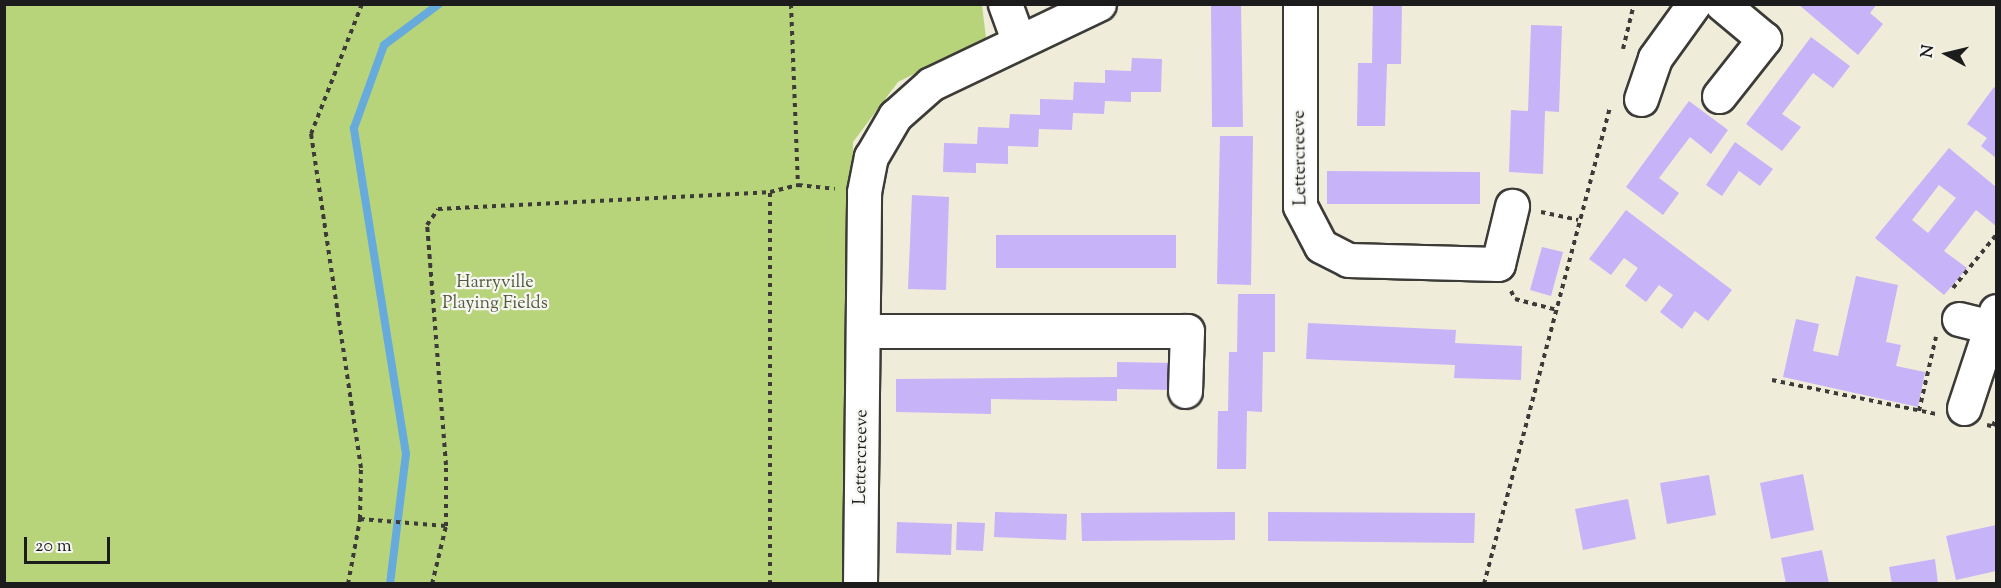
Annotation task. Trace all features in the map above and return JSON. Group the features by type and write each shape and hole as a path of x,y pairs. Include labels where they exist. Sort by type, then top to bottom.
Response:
{"street":[{"path":"1005,4 1018,39"},
{"name":"Lettercreeve","path":"860,584 864,192 880,136 910,100 1018,39 1099,4"},
{"name":"Lettercreeve","path":"1300,4 1300,206 1315,239 1348,260 1498,264"},
{"path":"1627,96 1694,4"},
{"path":"1719,96 1764,39 1722,4"},
{"path":"1498,264 1512,206"},
{"path":"1963,416 1981,318"},
{"path":"863,331 1187,331 1185,391"}],"path":[{"path":"348,584 360,519 361,468 311,134 362,4"},
{"path":"791,4 798,185"},
{"path":"1621,59 1634,4"},
{"path":"1484,584 1557,310 1578,220 1627,96"},
{"path":"432,584 446,526 446,465 427,225 438,209 770,192 798,185 864,192"},
{"path":"770,192 770,584"},
{"path":"1512,206 1578,220"},
{"path":"1498,264 1515,299 1557,310"},
{"path":"1772,380 1963,416 1995,426 1996,418"},
{"path":"360,519 446,526"}],"green space":[{"name":"Harryville Playing Fields","path":"4,5 982,5 986,38 898,82 853,142 847,583 5,583"}],"building":[{"path":"1211,4 1241,4 1243,127 1212,127"},
{"path":"1373,4 1402,4 1401,64 1387,64 1385,126 1357,126 1358,63 1372,63"},
{"path":"1798,4 1877,4 1870,13 1883,24 1858,55"},
{"path":"1531,25 1562,26 1559,112 1545,111 1543,174 1509,172 1511,110 1528,111"},
{"path":"1811,37 1850,66 1833,88 1813,73 1782,114 1801,127 1782,151 1746,124"},
{"path":"1132,58 1162,59 1161,92 1131,92 1131,102 1105,101 1104,114 1073,113 1072,130 1039,129 1038,147 1008,146 1008,164 976,163 976,173 943,172 944,143 977,144 978,127 1009,128 1010,114 1040,115 1040,99 1073,100 1074,82 1105,83 1105,70 1131,71"},
{"path":"1994,87 1996,89 1996,158 1981,146 1987,138 1967,124"},
{"path":"1689,101 1728,130 1711,154 1690,137 1659,178 1679,193 1663,215 1626,187"},
{"path":"1220,136 1253,136 1251,285 1217,284"},
{"path":"1735,142 1773,169 1760,186 1739,171 1722,196 1706,185"},
{"path":"1949,148 1996,187 1996,226 1976,210 1944,251 1967,268 1944,295 1875,238","holes":["1939,185 1956,198 1928,233 1912,220"]},
{"path":"1327,171 1480,172 1480,204 1327,204"},
{"path":"912,195 949,197 946,290 908,289"},
{"path":"1626,210 1732,290 1708,321 1695,311 1682,329 1660,312 1673,295 1659,285 1646,302 1625,286 1638,268 1624,258 1611,275 1589,259"},
{"path":"996,235 1176,235 1176,268 996,268"},
{"path":"1542,247 1563,252 1551,296 1530,290"},
{"path":"1856,276 1898,285 1886,342 1901,345 1896,366 1925,372 1918,407 1783,377 1796,319 1819,324 1813,351 1838,356"},
{"path":"1238,294 1275,294 1275,352 1263,352 1262,412 1247,411 1246,469 1217,469 1218,411 1228,411 1229,352 1237,352"},
{"path":"1308,323 1456,330 1455,343 1522,346 1521,380 1454,378 1455,365 1306,359"},
{"path":"1117,362 1175,363 1174,390 1117,389 1117,401 991,399 991,414 896,412 896,379 1117,377"},
{"path":"1803,474 1814,530 1771,539 1760,483"},
{"path":"1709,475 1716,515 1667,524 1660,483"},
{"path":"1628,499 1636,539 1583,550 1575,509"},
{"path":"995,512 1067,514 1066,540 994,537"},
{"path":"1235,512 1235,540 1082,541 1081,513"},
{"path":"1268,512 1475,513 1474,543 1268,541"},
{"path":"897,522 952,524 951,555 896,553"},
{"path":"957,522 985,523 983,551 956,550"},
{"path":"1996,525 1996,571 1956,580 1946,536"},
{"path":"1822,550 1829,584 1786,584 1781,558"},
{"path":"1935,559 1938,584 1892,584 1889,567"}],"waterway":[{"path":"390,584 406,454 354,128 384,45 439,4"}]}
